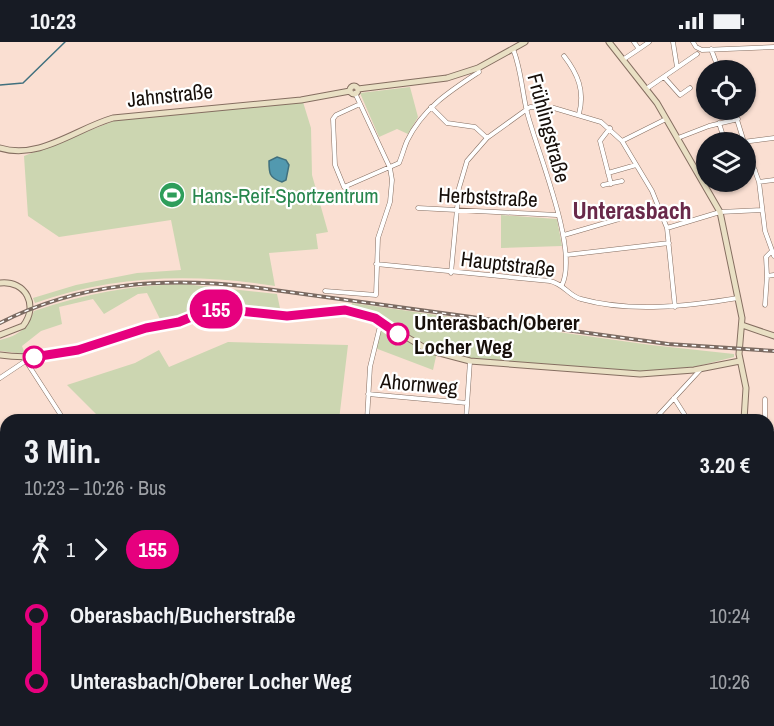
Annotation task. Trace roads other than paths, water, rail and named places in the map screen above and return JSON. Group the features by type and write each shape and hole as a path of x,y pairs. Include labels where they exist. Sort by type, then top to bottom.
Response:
{"street":[{"name":"Jahnstraße","path":"0,148 22,152 39,150 88,125 113,118 301,100 434,81 479,70 525,42"},
{"path":"609,42 624,58 666,119 720,212 742,325 739,354 746,388 744,414"},
{"path":"634,42 639,49"},
{"path":"624,58 649,42"},
{"path":"673,42 678,67"},
{"path":"693,42 696,47 711,50 774,47"},
{"name":"Frühlingstraße","path":"513,49 526,109 564,235 566,255 562,285"},
{"path":"711,50 715,60"},
{"path":"646,89 697,54"},
{"path":"564,56 580,82 582,104 579,114"},
{"path":"360,104 336,115 333,119 333,151 342,185 347,186 399,163 415,126 431,106 479,70"},
{"path":"664,77 676,94 680,95 690,88"},
{"path":"325,291 376,295 376,264 380,232 391,195 390,168 354,91"},
{"path":"431,106 447,123 471,125 487,138"},
{"path":"451,273 463,169 472,154 487,138 526,109 554,108 579,114 610,128 622,141 658,205 667,228 675,307"},
{"path":"622,141 666,119"},
{"path":"678,138 733,120"},
{"path":"719,123 722,132"},
{"path":"610,128 600,141 610,184"},
{"path":"756,141 774,138"},
{"path":"608,173 636,165"},
{"path":"756,170 762,211 774,256"},
{"path":"759,182 774,180"},
{"path":"603,185 622,181"},
{"name":"Herbststraße","path":"418,208 557,215"},
{"path":"667,228 720,212 762,211"},
{"path":"564,235 619,219"},
{"path":"566,255 670,243"},
{"path":"765,305 766,257 771,251"},
{"name":"Hauptstraße","path":"376,264 562,285 580,299 641,306 675,307 738,298"},
{"path":"767,276 774,275"},
{"path":"0,283 17,285 26,291 30,311 23,326 0,335"},
{"path":"0,356 24,360 78,350 146,328 179,322 211,309 287,316 345,310 381,321 428,350 470,362 619,374 678,372 740,361"},
{"path":"366,414 372,356 381,321"},
{"path":"742,325 774,336"},
{"path":"0,378 24,360"},
{"path":"24,360 60,414"},
{"path":"466,414 470,362"},
{"path":"659,414 701,368"},
{"name":"Ahornweg","path":"368,394 467,403"},
{"path":"674,398 684,414"},
{"path":"765,399 765,414"}],"water":[{"path":"277,157 286,160 289,165 286,180 282,182 274,179 270,172 269,161"}],"waterway":[{"path":"0,85 23,83 65,42"}],"railway":[{"path":"0,323 30,309 92,291 155,283 219,284 668,344 774,351"}],"place":[{"name":"Hans-Reif-Sportzentrum","path":"172,195"},
{"name":"Unterasbach/Oberer Locher Weg","path":"398,334"}],"district":[{"name":"Unterasbach","path":"632,210"}]}
